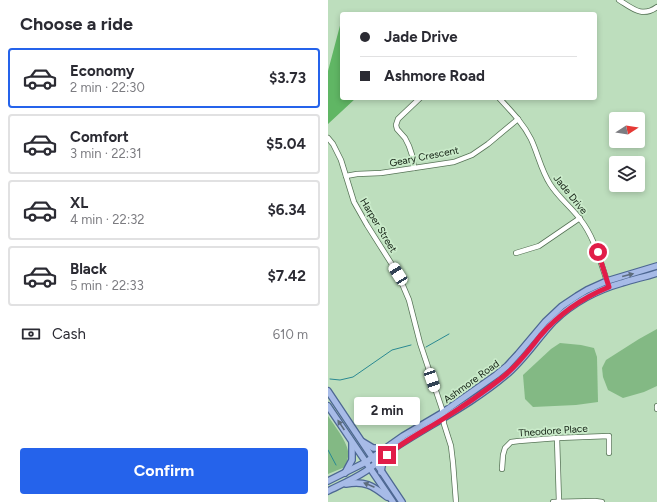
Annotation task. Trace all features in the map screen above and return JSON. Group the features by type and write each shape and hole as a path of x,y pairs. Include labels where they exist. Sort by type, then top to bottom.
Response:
{"main road":[{"name":"Ashmore Road","path":"328,481 366,462 374,461 387,455 464,406 505,376 522,360 540,336 562,315 585,298 608,284 657,266"},
{"name":"Ashmore Road","path":"328,491 370,468 385,448 442,413 487,382 507,366 545,322 562,306 587,290 657,273"},
{"path":"328,391 402,502"},
{"path":"328,406 392,502"},
{"path":"360,440 373,448 385,448"},
{"path":"345,473 352,460 352,442"},
{"path":"381,472 387,455"},
{"path":"341,484 366,484 379,490 392,502"}],"street":[{"path":"619,0 641,12 651,11 657,7"},
{"path":"414,168 409,146 405,138 397,129 396,125 398,119 418,100"},
{"name":"Jade Drive","path":"501,100 518,119 531,140 549,184 580,218 594,243 608,284"},
{"name":"Geary Crescent","path":"346,176 381,173 454,162 472,155 518,119"},
{"name":"Harper Street","path":"328,138 341,160 350,192 357,208 398,274 409,300 452,452 456,502"},
{"path":"516,253 539,246 580,218"},
{"name":"Theodore Place","path":"502,469 505,448 511,442 609,436 609,453"},
{"path":"557,438 559,502"},
{"path":"553,502 602,502"}],"green space":[{"path":"340,26 340,100 354,100 328,124 328,71"},
{"path":"657,329 657,386 644,392 623,398 608,390 603,377 602,368 606,360"},
{"path":"560,343 594,348 597,357 598,402 576,405 533,407 525,399 523,375 551,349"},
{"path":"328,416 347,447 348,459 345,467 328,474"}],"waterway":[{"path":"426,347 449,334"},
{"path":"330,379 340,380 353,377 392,350 411,345"},
{"path":"328,450 336,465"}],"route":[{"path":"387,455 464,406 496,383 522,360 540,336 569,309 585,298 609,287 598,252"}]}
